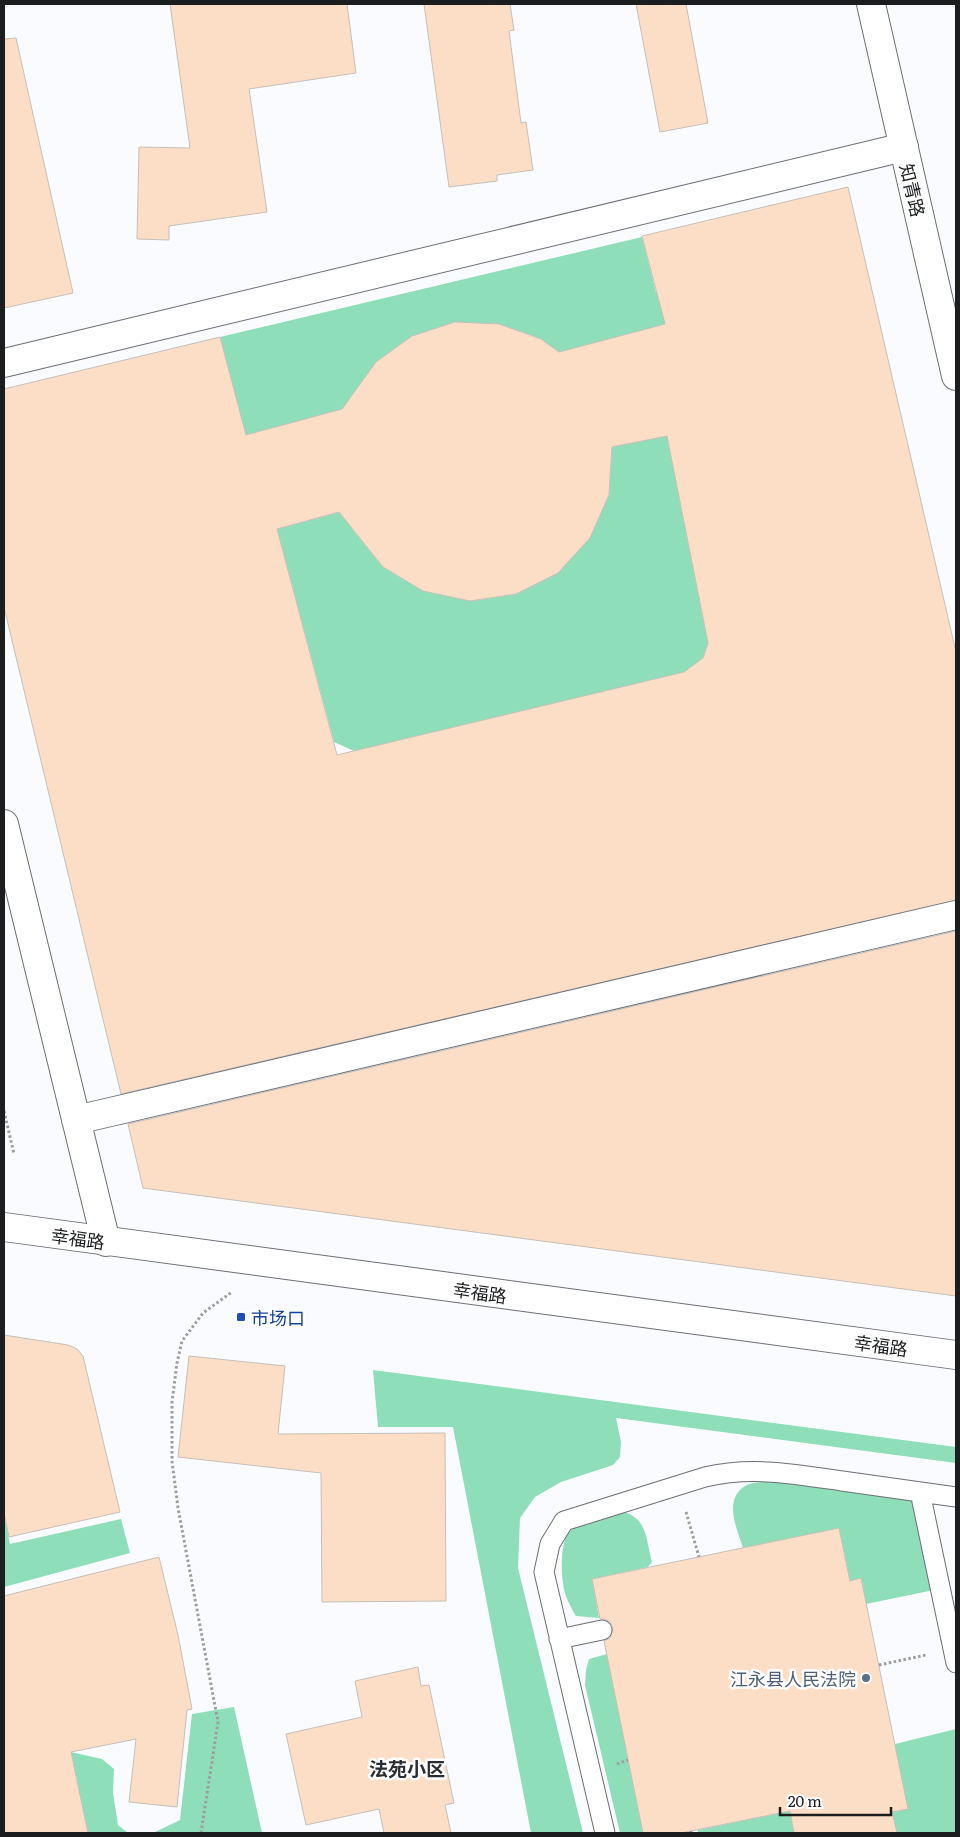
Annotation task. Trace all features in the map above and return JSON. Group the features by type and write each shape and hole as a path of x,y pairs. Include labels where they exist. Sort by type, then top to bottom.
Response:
{"street":[{"name":"知青路","path":"871,4 956,376"},
{"path":"4,363 904,147"},
{"path":"4,824 106,1242"},
{"path":"76,1120 956,915"},
{"name":"幸福路","path":"4,1227 956,1355"}],"lane":[{"path":"605,1833 544,1572 550,1544 564,1521 679,1484 727,1472 752,1470 783,1472 956,1497"},
{"path":"920,1492 955,1656"},
{"path":"560,1639 602,1630"}],"path":[{"path":"4,1111 14,1154"},
{"path":"201,1833 218,1722 178,1508 172,1461 172,1402 182,1341 203,1313 238,1288"},
{"path":"679,1484 699,1557"},
{"path":"879,1665 955,1656"}],"green space":[{"path":"642,237 656,292 692,317 559,353 541,339 499,324 455,322 412,336 376,362 350,398 347,408 201,447 240,413 220,337"},
{"path":"667,436 708,643 703,658 684,672 354,751 334,742 277,529 348,510 353,530 383,567 423,591 470,601 516,594 558,573 609,495 612,447"},
{"path":"373,1370 956,1447 956,1463 616,1418 621,1442 620,1457 613,1465 561,1482 535,1497 520,1518 518,1568 583,1833 531,1833 453,1427 378,1427"},
{"path":"772,1481 916,1500 934,1590 866,1604 861,1579 850,1581 839,1528 743,1548 735,1524 733,1507 738,1492 748,1485"},
{"path":"618,1510 635,1517 644,1529 652,1562 648,1567 592,1579 599,1618 576,1616 568,1600 562,1578 563,1548 567,1534 593,1518"},
{"path":"4,1513 10,1544 121,1519 130,1553 4,1587"},
{"path":"607,1654 643,1833 620,1833 585,1685 589,1659"},
{"path":"234,1707 262,1833 153,1833 180,1820 192,1714"},
{"path":"956,1729 956,1833 897,1833 892,1812 895,1744"},
{"path":"71,1752 102,1759 114,1769 113,1793 118,1825 128,1833 88,1833"},
{"path":"790,1811 794,1833 698,1833 698,1830"}],"building":[{"path":"170,4 347,4 356,73 249,89 267,212 169,226 169,240 137,239 139,147 190,148"},
{"path":"424,4 510,4 514,30 509,31 521,123 526,122 533,170 497,175 497,181 449,187"},
{"path":"636,4 686,4 708,123 660,132"},
{"path":"16,38 73,293 4,308 4,39"},
{"path":"848,187 956,652 956,900 121,1094 4,607 4,389 220,337 246,435 342,409 376,362 412,336 455,322 499,324 541,339 559,352 665,324 642,236","holes":["667,436 708,643 703,658 684,672 337,755 277,529 339,512 383,567 423,591 470,601 516,594 558,573 590,538 609,495 612,447"]},
{"path":"956,931 956,1296 143,1188 128,1124"},
{"path":"4,1335 68,1345 77,1349 83,1356 120,1512 9,1537 4,1513"},
{"path":"189,1356 285,1366 278,1434 445,1433 446,1601 322,1602 321,1473 178,1457"},
{"path":"839,1528 850,1581 861,1578 908,1809 892,1812 897,1833 794,1833 790,1811 681,1833 643,1833 604,1641 610,1638 613,1628 610,1622 600,1619 592,1579"},
{"path":"159,1557 178,1635 192,1709 187,1710 177,1807 129,1802 136,1739 71,1752 88,1833 4,1833 4,1596"},
{"path":"418,1667 421,1686 429,1685 454,1803 445,1805 451,1833 384,1833 379,1809 306,1825 286,1734 362,1717 355,1681"}],"place":[{"name":"市场口","path":"241,1317"},
{"name":"江永县人民法院","path":"866,1678"}],"district":[{"name":"法苑小区","path":"407,1768"}]}
